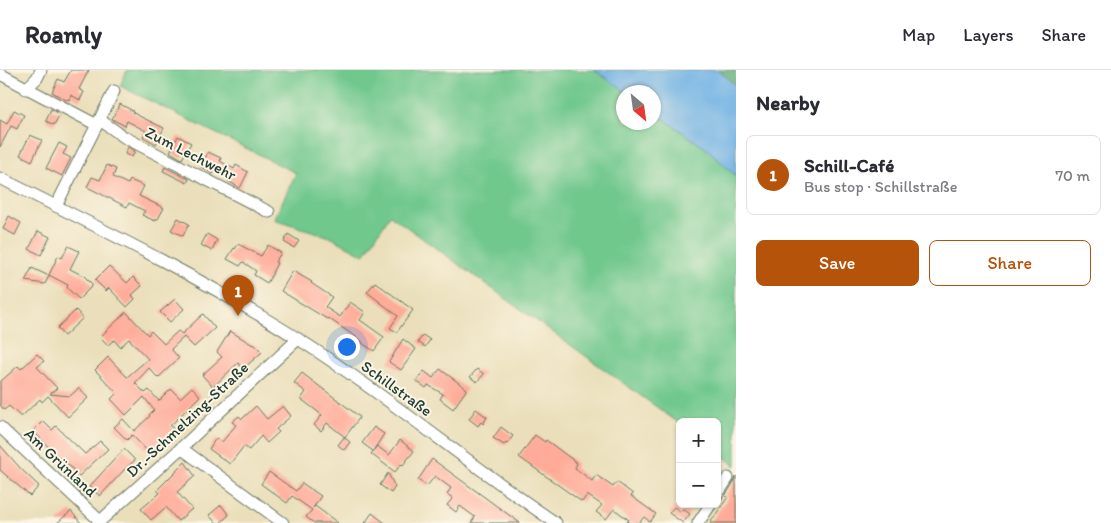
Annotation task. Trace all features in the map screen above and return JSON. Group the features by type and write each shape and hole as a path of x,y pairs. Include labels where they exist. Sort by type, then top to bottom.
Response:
{"street":[{"path":"26,88 37,78 41,70"},
{"name":"Zum Lechwehr","path":"0,74 269,212"},
{"path":"56,206 114,91"},
{"name":"Schillstraße","path":"0,178 188,274 298,339 556,523"},
{"name":"Dr.-Schmelzing-Straße","path":"99,522 298,339"},
{"name":"Am Grünland","path":"0,427 99,522"},
{"path":"181,448 283,523"},
{"path":"721,489 728,478"},
{"path":"698,523 708,508"}],"green space":[{"path":"127,70 594,70 616,85 616,130 661,130 661,117 708,150 736,176 736,466 721,455 721,418 676,418 676,421 390,215 364,255 330,237 274,219 296,173 120,86"},
{"path":"718,70 736,70 736,86"}],"water":[{"path":"594,70 718,70 736,86 736,176 708,150 661,117 661,85 616,85"}],"building":[{"path":"71,70 89,70 79,89 84,92 80,100 71,95 69,100 66,100 52,92 58,79 64,82"},
{"path":"120,104 164,128 156,144 143,137 146,131 127,121 125,126 112,119"},
{"path":"51,109 60,114 54,125 46,121"},
{"path":"14,110 24,115 17,129 11,126 0,147 0,120 7,124"},
{"path":"30,135 42,140 32,161 20,155"},
{"path":"178,136 191,143 182,159 170,152"},
{"path":"59,143 67,147 63,154 71,158 62,176 46,168"},
{"path":"128,147 135,151 132,157 125,154"},
{"path":"208,152 221,158 220,161 234,169 236,165 248,172 240,188 228,181 230,177 216,169 213,174 201,167"},
{"path":"107,165 116,169 113,177 128,184 130,180 144,186 139,196 164,208 158,219 155,221 142,215 145,211 129,203 127,207 87,187 92,177 100,180"},
{"path":"165,167 189,179 187,183 163,171"},
{"path":"9,216 21,223 15,235 3,229"},
{"path":"178,218 189,224 183,236 171,230"},
{"path":"38,231 50,237 41,255 29,249"},
{"path":"207,234 217,240 212,251 201,245"},
{"path":"288,234 299,241 294,248 284,242"},
{"path":"238,244 261,256 268,245 281,253 275,262 277,263 267,283 254,275 256,271 243,262 240,266 227,259"},
{"path":"68,246 79,251 70,269 84,276 93,285 79,299 67,288 68,285 49,275 58,256 62,258"},
{"path":"109,266 127,283 133,277 142,286 132,295 135,299 127,307 109,288 106,291 95,280"},
{"path":"32,268 49,276 45,284 25,281"},
{"path":"293,271 332,297 325,307 340,317 350,302 365,312 360,320 384,337 374,351 328,318 281,291"},
{"path":"375,282 413,310 397,332 390,328 398,316 367,292"},
{"path":"175,299 184,309 170,322 160,312"},
{"path":"76,310 83,318 64,336 57,328"},
{"path":"126,312 148,335 151,331 164,344 178,331 182,334 203,314 215,328 194,347 184,337 171,349 179,358 158,378 149,368 135,383 145,393 149,390 159,401 171,389 180,398 192,387 200,396 170,426 174,429 167,435 169,436 150,454 132,435 127,440 114,427 123,419 134,431 154,410 144,397 126,415 111,399 117,393 95,370 108,357 127,377 148,359 129,339 120,347 114,340 108,345 100,337"},
{"path":"230,331 254,344 262,352 243,369 238,363 213,387 202,375 222,357 217,352"},
{"path":"423,335 430,340 425,347 418,342"},
{"path":"403,339 416,349 401,370 389,362"},
{"path":"37,354 44,361 37,367 57,388 50,394 70,396 79,388 88,398 68,417 48,396 42,402 40,399 21,417 9,406 4,410 0,405 0,382 18,366 21,369"},
{"path":"440,369 467,389 453,409 440,399 443,394 428,385 426,388 416,381 424,371 433,378"},
{"path":"477,369 484,374 477,382 470,377"},
{"path":"302,373 360,417 345,437 327,423 321,431 314,425 322,415 301,399 306,392 294,383"},
{"path":"256,406 267,419 283,406 291,416 276,429 279,432 267,443 261,436 249,450 244,446 230,464 209,449 216,438 222,442 236,425 232,422 239,416 242,419"},
{"path":"476,409 487,417 483,424 481,422 478,426 469,419"},
{"path":"43,421 52,430 56,426 85,454 100,441 108,449 79,476 33,431"},
{"path":"374,427 384,434 373,451 362,443"},
{"path":"501,427 513,436 504,445 493,438"},
{"path":"535,435 545,442 546,440 577,463 575,468 592,481 596,475 613,487 617,482 633,494 631,496 656,514 650,522 644,517 639,523 626,523 629,520 614,509 606,519 596,512 602,505 587,495 582,502 519,457"},
{"path":"344,437 350,442 344,450 338,445"},
{"path":"400,440 414,451 395,472 371,454 377,446 389,455"},
{"path":"0,445 39,486 30,496 0,470"},
{"path":"124,449 135,460 100,496 89,487"},
{"path":"432,459 520,523 471,523 475,517 460,506 456,512 447,505 453,498 447,494 451,488 435,476 427,486 418,480"},
{"path":"185,462 195,476 177,492 192,509 178,521 166,507 151,520 141,509 160,493 157,490"},
{"path":"269,472 296,491 302,483 321,496 313,508 315,506 338,523 314,523 306,517 312,510 292,496 287,503 261,484"},
{"path":"388,473 395,487 391,493 380,485"},
{"path":"736,476 736,523 710,523 728,497 725,496"},
{"path":"221,505 229,515 220,523 216,523 209,515"},
{"path":"674,507 681,512 683,509 690,514 683,523 669,513"},
{"path":"71,511 81,523 57,523"},
{"path":"372,513 385,523 365,523"}],"place":[{"name":"Schill-Café","path":"238,316"}]}
